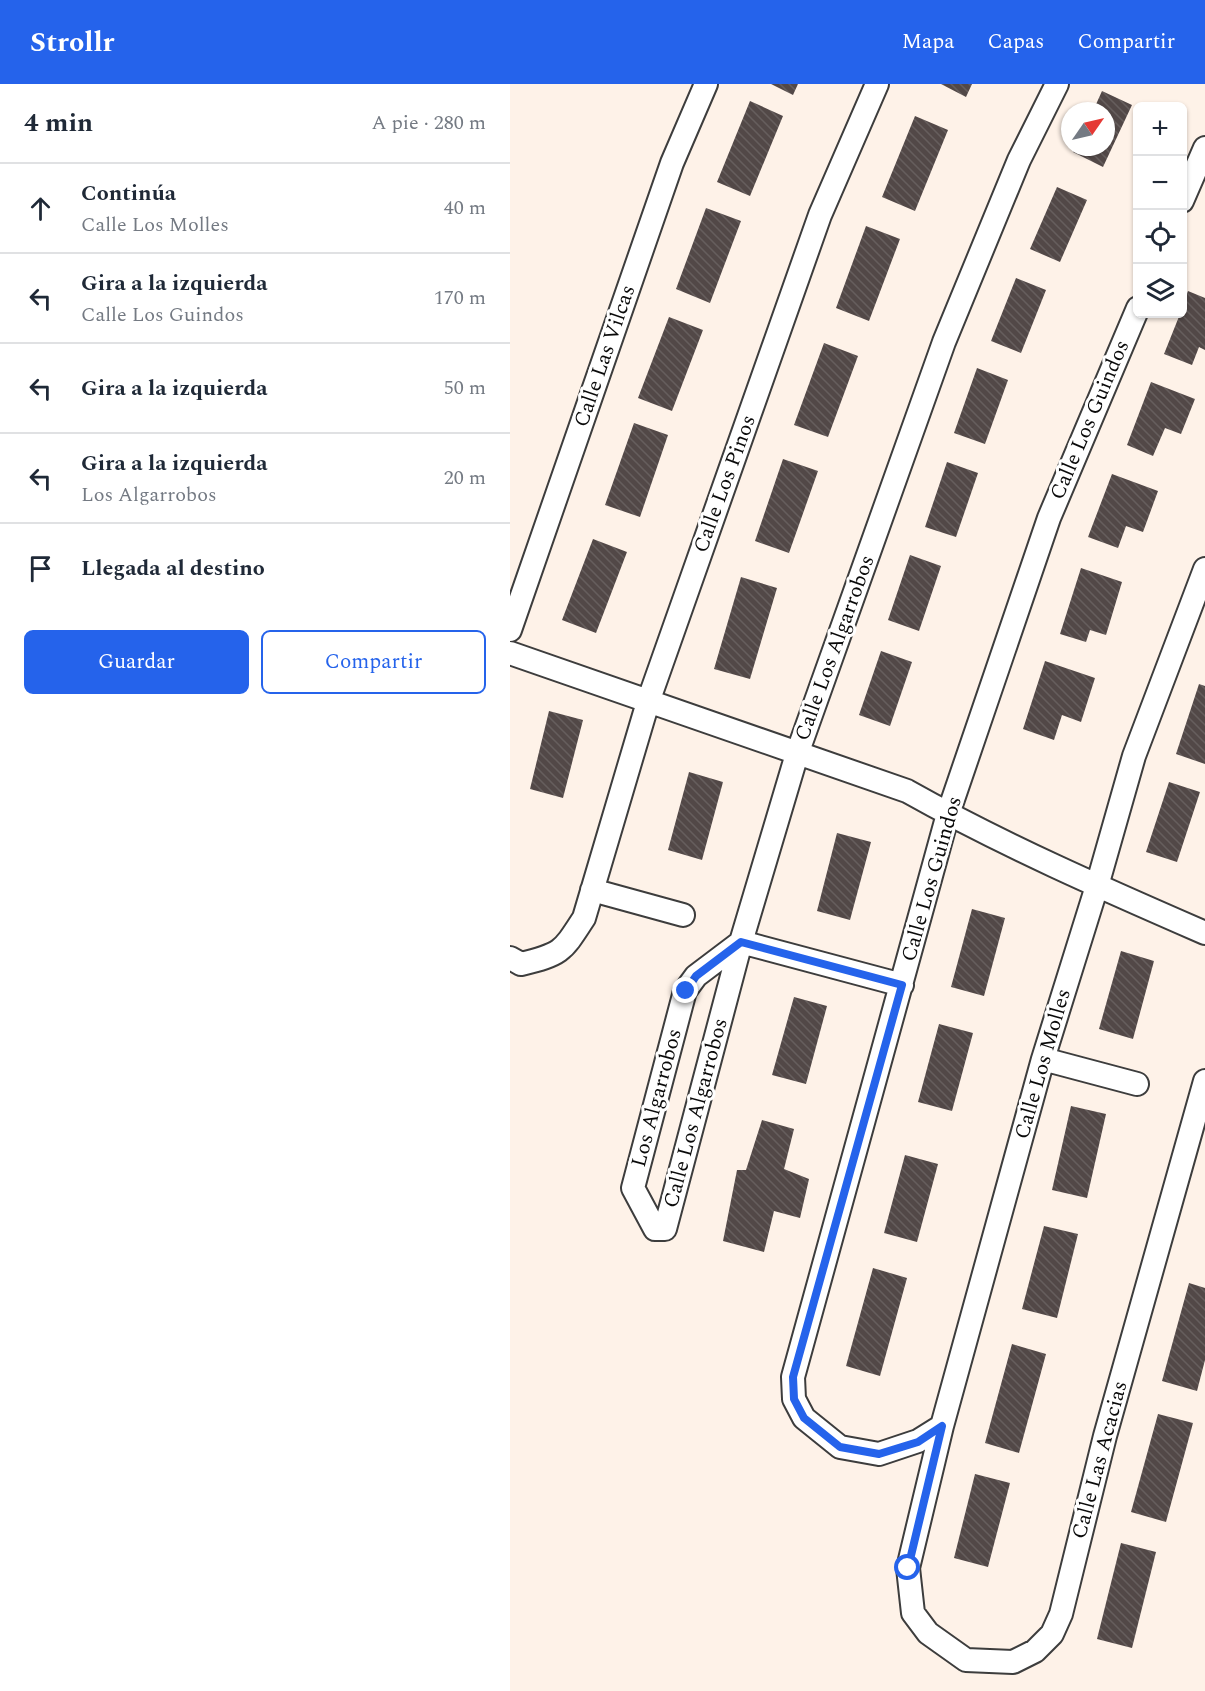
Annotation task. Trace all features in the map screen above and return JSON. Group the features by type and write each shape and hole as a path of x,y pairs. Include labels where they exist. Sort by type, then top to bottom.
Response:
{"street":[{"name":"Calle Las Vilcas","path":"510,630 672,163 706,84"},
{"name":"Calle Los Pinos","path":"592,890 648,702 820,215 877,84"},
{"name":"Calle Los Algarrobos","path":"665,1229 741,942 797,754 944,342 1019,160 1057,84"},
{"path":"1187,189 1205,148"},
{"name":"Calle Los Guindos","path":"942,1426 918,1442 879,1454 840,1447 804,1418 794,1399 793,1377 948,814 1049,518 1133,318"},
{"name":"Calle Los Molles","path":"908,1568 942,1426 1043,1059 1097,886 1134,756 1205,569"},
{"path":"510,653 907,791 948,814 1097,886 1205,933"},
{"path":"510,958 521,964 552,957 566,945 584,918 592,890 683,915"},
{"path":"741,942 902,985"},
{"name":"Los Algarrobos","path":"665,1229 655,1229 633,1188 636,1176 686,991 696,976 741,942"},
{"path":"1043,1059 1137,1084"},
{"name":"Calle Las Acacias","path":"908,1568 914,1613 928,1633 966,1660 1013,1662 1035,1651 1052,1634 1061,1614 1105,1436 1205,1080"}],"building":[{"path":"771,84 798,84 793,95"},
{"path":"941,84 972,84 966,97"},
{"path":"1102,91 1132,105 1115,141 1115,102 1097,102"},
{"path":"750,101 783,116 750,196 717,182"},
{"path":"915,116 948,130 915,211 882,197"},
{"path":"1081,156 1108,156 1103,167"},
{"path":"1057,187 1087,200 1060,262 1030,249"},
{"path":"706,208 741,221 710,303 676,289"},
{"path":"866,226 900,239 869,321 836,308"},
{"path":"1016,278 1046,290 1021,353 991,341"},
{"path":"1188,291 1205,298 1205,350 1199,347 1192,365 1164,354 1178,318 1187,318"},
{"path":"669,317 703,330 672,411 638,398"},
{"path":"824,343 858,356 828,437 794,425"},
{"path":"977,368 1008,380 985,444 954,433"},
{"path":"1151,382 1195,399 1181,434 1165,428 1153,456 1127,445"},
{"path":"634,423 668,435 640,517 605,505"},
{"path":"783,459 818,471 789,553 755,541"},
{"path":"947,462 978,473 956,537 925,527"},
{"path":"1112,474 1158,491 1143,532 1126,526 1118,548 1088,537"},
{"path":"593,539 627,552 596,633 562,620"},
{"path":"910,555 941,566 919,631 888,620"},
{"path":"1081,568 1122,582 1106,635 1090,630 1086,642 1060,634"},
{"path":"741,577 777,588 750,679 714,669"},
{"path":"881,651 912,662 890,726 859,715"},
{"path":"1045,661 1095,678 1081,722 1062,715 1054,740 1023,729"},
{"path":"1199,684 1205,686 1205,764 1176,754"},
{"path":"549,711 583,720 563,798 530,789"},
{"path":"689,772 723,782 702,860 668,850"},
{"path":"1169,782 1200,792 1177,862 1146,852"},
{"path":"837,833 871,842 850,920 817,911"},
{"path":"972,909 1005,918 984,996 951,987"},
{"path":"1121,951 1154,961 1133,1039 1099,1029"},
{"path":"794,997 827,1006 806,1084 772,1075"},
{"path":"939,1024 973,1033 952,1111 918,1102"},
{"path":"1071,1106 1106,1114 1087,1198 1052,1190"},
{"path":"762,1120 794,1129 784,1169 809,1179 800,1218 774,1211 764,1252 723,1241 737,1170 746,1170"},
{"path":"905,1155 938,1164 917,1242 884,1233"},
{"path":"1044,1226 1078,1234 1057,1318 1022,1309"},
{"path":"873,1268 907,1278 880,1376 846,1366"},
{"path":"1189,1283 1205,1288 1205,1360 1197,1391 1162,1381"},
{"path":"1012,1344 1046,1354 1019,1453 985,1443"},
{"path":"1158,1414 1193,1423 1166,1522 1131,1512"},
{"path":"975,1474 1010,1483 988,1567 954,1558"},
{"path":"1121,1543 1156,1552 1132,1648 1097,1639"}],"route":[{"path":"686,991 696,976 741,942 902,985 793,1377 794,1399 804,1418 840,1447 879,1454 918,1442 942,1426 908,1568"}]}
